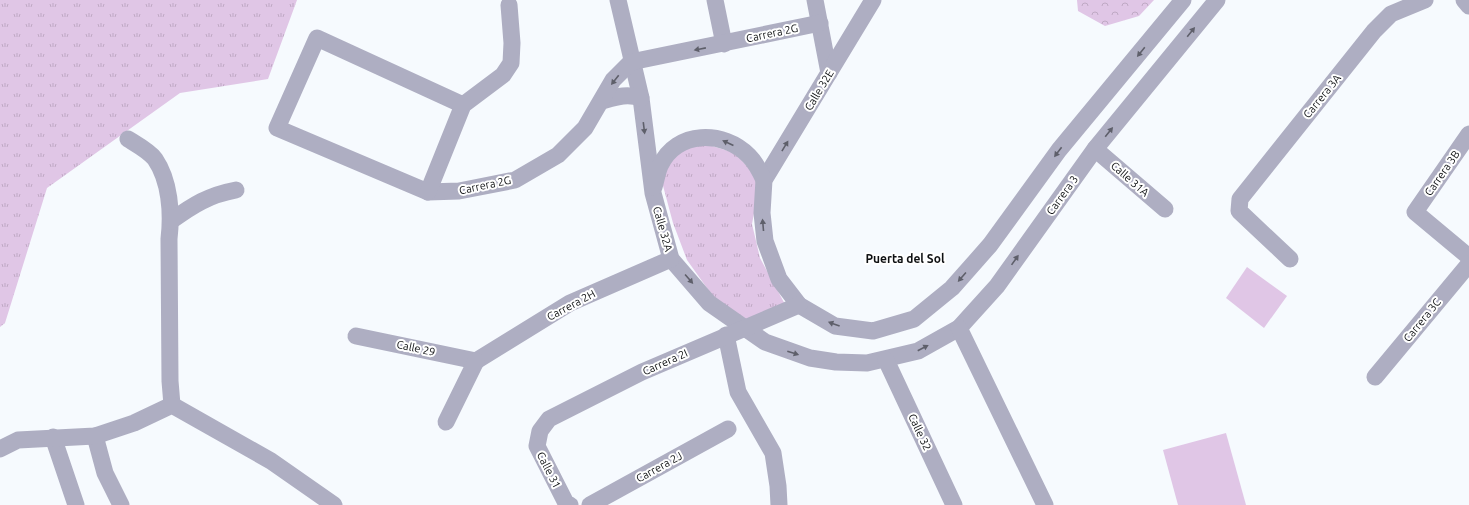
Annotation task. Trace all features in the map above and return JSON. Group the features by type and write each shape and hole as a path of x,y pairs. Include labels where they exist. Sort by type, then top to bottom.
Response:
{"street":[{"name":"Calle 32A","path":"618,0 631,62 641,98 653,193 671,259 709,303 765,342 810,358 836,362 867,363 886,360"},
{"path":"716,0 724,44"},
{"path":"815,0 828,73"},
{"name":"Calle 32E","path":"764,180 873,0"},
{"path":"653,193 660,166 671,151 681,142 691,138 705,137 721,140 734,146 749,156 764,180 762,213 765,241 779,279 799,305 835,326 872,331 914,319 952,288 990,245 1059,150 1183,0"},
{"name":"Carrera 3","path":"886,360 918,351 959,328 997,286 1095,149 1217,0"},
{"name":"Carrera 3A","path":"1290,259 1239,211 1240,199 1374,31 1391,14 1425,0"},
{"path":"1464,0 1469,6"},
{"path":"428,192 463,105 503,76 511,63 512,43 509,5"},
{"name":"Carrera 2G","path":"463,105 317,38 277,128 428,192 459,192 515,180 558,155 586,128 613,80 631,62 820,23"},
{"path":"602,101 621,95 631,95 641,98"},
{"name":"Carrera 3B","path":"1469,134 1415,212 1469,257"},
{"path":"128,139 155,159 166,183 171,221 169,239 170,381 172,405"},
{"name":"Calle 31A","path":"1095,149 1165,209"},
{"path":"171,221 194,205 216,193 236,190"},
{"name":"Carrera 2H","path":"476,361 570,302 671,259"},
{"name":"Carrera 3C","path":"1375,377 1469,264"},
{"name":"Carrera 2I","path":"540,431 549,419 642,372 799,305"},
{"path":"959,328 1045,505"},
{"path":"726,335 738,392 773,453 779,505"},
{"name":"Calle 29","path":"356,336 476,361"},
{"name":"Calle 32","path":"886,360 954,505"},
{"path":"446,422 476,361"},
{"path":"0,449 18,440 95,436 134,423 172,405"},
{"path":"172,405 271,461 334,505"},
{"name":"Carrera 2J","path":"590,505 728,428"},
{"name":"Calle 31","path":"540,431 537,446 566,502 570,505"},
{"path":"95,436 105,473 121,505"},
{"path":"53,437 76,505"}],"green space":[{"path":"0,0 297,0 268,79 180,93 47,188 5,323 0,327"},
{"path":"1077,0 1154,0 1139,16 1105,26 1078,11"},
{"path":"699,142 735,153 754,174 758,192 752,224 760,258 787,308 744,325 712,295 687,260 673,223 662,182 669,162 681,146"},
{"path":"1247,267 1287,296 1264,328 1226,298"},
{"path":"1226,433 1246,505 1178,505 1163,450"}],"district":[{"name":"Puerta del Sol","path":"905,259"}]}
